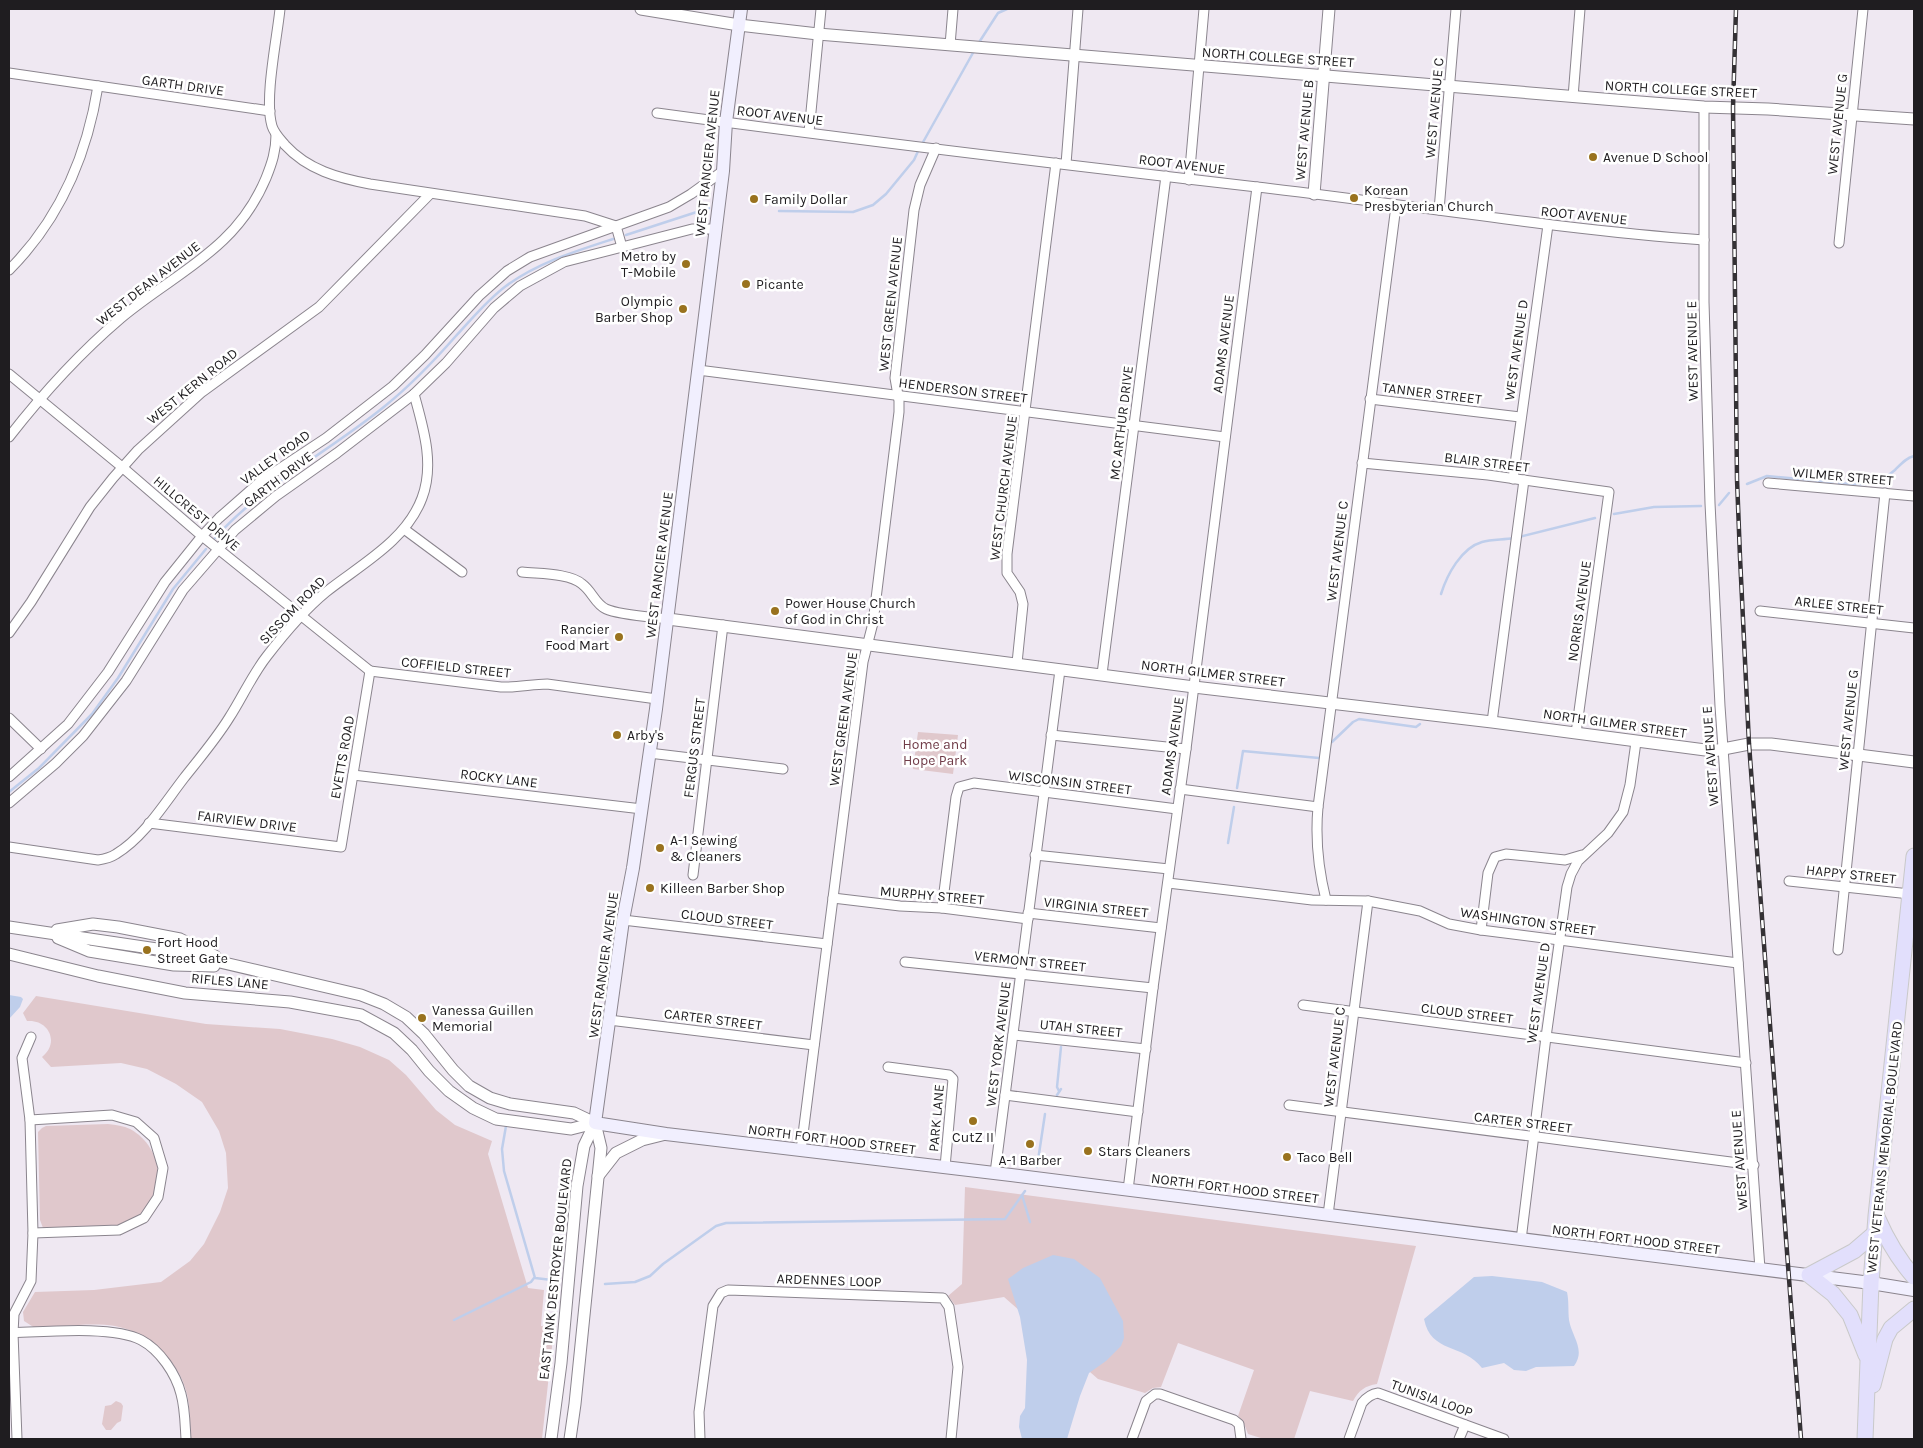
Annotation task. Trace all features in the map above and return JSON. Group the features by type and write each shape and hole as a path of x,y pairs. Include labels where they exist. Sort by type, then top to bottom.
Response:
{"main road":[{"name":"WEST RANCIER AVENUE","path":"595,1123 668,620 741,9"},
{"name":"WEST VETERANS MEMORIAL BOULEVARD","path":"1865,1439 1871,1283 1876,1216 1914,856"},
{"name":"NORTH FORT HOOD STREET","path":"595,1123 666,1134 995,1173 1809,1275 1914,1290"},
{"path":"1876,1216 1889,1243 1914,1277"},
{"path":"1868,1358 1850,1315 1833,1294 1809,1275 1854,1251 1875,1232"},
{"path":"1866,1411 1886,1339 1891,1328 1914,1309"}],"street":[{"path":"280,9 270,111 272,127 276,135 301,159 319,170 342,179 430,194 585,216 616,226 669,207 723,172"},
{"name":"NORTH COLLEGE STREET","path":"641,9 739,25 818,34 1450,85 1573,97 1704,107 1768,109 1914,119"},
{"path":"809,132 821,9"},
{"path":"953,9 955,45"},
{"path":"1066,164 1078,9"},
{"path":"1189,180 1204,9"},
{"name":"WEST AVENUE B","path":"1314,194 1329,9"},
{"name":"WEST AVENUE C","path":"1439,210 1456,9"},
{"path":"1573,97 1580,9"},
{"name":"WEST AVENUE G","path":"1839,243 1863,9"},
{"name":"GARTH DRIVE","path":"9,73 270,111"},
{"path":"9,270 41,232 63,196 79,162 87,138 98,86"},
{"name":"WEST AVENUE E","path":"1704,107 1704,240 1710,503 1723,750 1760,1269"},
{"name":"ROOT AVENUE","path":"657,113 1314,194 1548,225 1704,240"},
{"name":"WEST DEAN AVENUE","path":"9,437 38,399 120,319 180,276 224,240 250,210 260,192 276,150 276,135"},
{"name":"WEST GREEN AVENUE","path":"801,1150 863,662 873,624 899,412 895,378 896,360 914,210 932,147"},
{"name":"WEST CHURCH AVENUE","path":"1017,663 1024,604 1020,592 1007,573 1007,566 1056,163"},
{"name":"MC ARTHUR DRIVE","path":"1102,674 1166,176"},
{"name":"ADAMS AVENUE","path":"1128,1190 1257,187"},
{"name":"WEST KERN ROAD","path":"9,633 31,602 90,507 138,450 202,392 319,307 430,194"},
{"name":"WEST AVENUE C","path":"1326,900 1316,845 1318,807 1396,206"},
{"name":"WEST AVENUE D","path":"1513,479 1520,417 1548,225"},
{"path":"616,226 622,247"},
{"name":"VALLEY ROAD","path":"9,777 68,724 108,672 165,582 219,518 261,481 326,438 393,386 425,355 478,296 507,271 530,257 616,226"},
{"name":"GARTH DRIVE","path":"9,803 56,763 83,736 126,681 183,590 235,530 276,496 337,453 414,394 446,363 494,308 520,286 564,262 692,229 716,229"},
{"name":"HENDERSON STREET","path":"698,370 1225,437"},
{"name":"HILLCREST DRIVE","path":"9,374 202,536 370,671"},
{"name":"SISSOM ROAD","path":"9,847 98,860 109,858 125,848 149,823 216,736 265,658 282,637 324,594 404,529 422,498 426,482 426,440 414,394"},
{"name":"TANNER STREET","path":"1370,399 1520,417"},
{"name":"BLAIR STREET","path":"1362,462 1524,480 1610,492"},
{"path":"1492,722 1524,480"},
{"name":"WILMER STREET","path":"1768,483 1914,496"},
{"name":"NORRIS AVENUE","path":"1576,733 1610,492"},
{"name":"WEST AVENUE G","path":"1838,950 1885,493"},
{"path":"404,529 462,572"},
{"name":"NORTH GILMER STREET","path":"522,572 568,577 578,580 591,591 595,600 606,609 668,620 722,625 1194,687 1492,722 1714,752 1749,744 1771,744 1914,762"},
{"name":"ARLEE STREET","path":"1760,611 1914,628"},
{"name":"FERGUS STREET","path":"693,875 722,625"},
{"name":"WEST YORK AVENUE","path":"995,1173 1060,670"},
{"name":"COFFIELD STREET","path":"370,671 501,688 547,684 657,699"},
{"name":"EVETTS ROAD","path":"341,847 370,671"},
{"path":"9,718 41,749"},
{"path":"1051,735 1186,750"},
{"name":"WEST AVENUE D","path":"1521,1240 1559,940 1571,874 1578,861 1608,833 1623,812 1630,785 1636,742"},
{"path":"649,753 782,769"},
{"name":"ROCKY LANE","path":"353,775 642,809"},
{"name":"WISCONSIN STREET","path":"942,908 959,786 974,783 1177,809"},
{"path":"1180,789 1318,807"},
{"name":"FAIRVIEW DRIVE","path":"149,823 341,847"},
{"path":"1481,930 1488,873 1495,857 1506,854 1565,860 1585,854"},
{"path":"1036,855 1169,869"},
{"name":"HAPPY STREET","path":"1788,881 1910,894"},
{"name":"WASHINGTON STREET","path":"1168,883 1312,900 1368,901 1420,911 1449,924 1481,930 1738,963"},
{"name":"MURPHY STREET","path":"833,898 900,906 1028,916"},
{"name":"WEST AVENUE C","path":"1328,1215 1368,901"},
{"name":"VIRGINIA STREET","path":"1028,916 1162,928"},
{"name":"CLOUD STREET","path":"623,920 827,944"},
{"name":"RIFLES LANE","path":"9,927 177,952 361,995"},
{"name":"RIFLES LANE","path":"9,954 98,976 185,993 290,1002 361,1014"},
{"name":"VERMONT STREET","path":"904,962 1153,988"},
{"name":"NORTH FORT HOOD STREET","path":"361,995 384,1004 406,1017 424,1034 453,1070 469,1086 490,1098 510,1104 574,1113 595,1123"},
{"name":"CLOUD STREET","path":"1304,1005 1746,1063"},
{"name":"NORTH FORT HOOD STREET","path":"361,1014 394,1033 449,1091 473,1108 496,1119 571,1129 595,1123"},
{"name":"CARTER STREET","path":"609,1020 814,1045"},
{"name":"UTAH STREET","path":"1013,1035 1146,1049"},
{"path":"17,1439 11,1333 14,1314 31,1281 33,1233 30,1120 22,1058 31,1037"},
{"name":"PARK LANE","path":"888,1067 949,1075 953,1079 945,1167"},
{"path":"1005,1095 1138,1112"},
{"name":"CARTER STREET","path":"1289,1105 1754,1165"},
{"path":"30,1120 112,1115 136,1122 154,1138 164,1168 158,1197 144,1218 119,1230 33,1233"},
{"path":"570,1439 601,1148 595,1123"},
{"name":"EAST TANK DESTROYER BOULEVARD","path":"551,1439 562,1353 577,1186 584,1146 595,1123"},
{"path":"598,1176 616,1153 642,1140 666,1134"},
{"name":"ARDENNES LOOP","path":"700,1439 699,1412 713,1306 721,1293 728,1290 943,1298 949,1307 958,1367 951,1439"},
{"path":"11,1333 110,1332 141,1340 167,1363 177,1382 182,1395 186,1439"},
{"name":"TUNISIA LOOP","path":"1349,1439 1362,1403 1372,1394 1378,1393 1504,1439"},
{"path":"1132,1439 1146,1401 1155,1394 1160,1394 1234,1420 1239,1424 1241,1439"},
{"path":"1460,1439 1465,1425"}],"green space":[{"name":"Home and Hope Park","path":"918,732 958,735 953,774 913,769"},
{"path":"36,996 206,1024 280,1029 332,1039 360,1047 389,1060 406,1075 436,1110 455,1125 492,1141 488,1154 528,1288 544,1290 541,1326 554,1328 542,1439 191,1439 188,1399 183,1382 169,1359 150,1341 139,1334 115,1326 86,1325 35,1328 24,1321 23,1312 35,1292 94,1290 161,1282 190,1261 204,1244 220,1212 228,1188 226,1153 219,1131 202,1102 176,1084 147,1069 121,1063 51,1067 42,1057 50,1045 50,1033 41,1024 35,1021 27,1021 23,1013"},
{"path":"108,1124 130,1129 142,1137 150,1148 156,1160 158,1173 153,1199 145,1210 134,1219 116,1226 80,1229 43,1228 40,1220 38,1132 46,1126"},
{"path":"965,1187 1416,1246 1377,1384 1363,1389 1353,1401 1310,1391 1294,1439 1264,1439 1248,1434 1243,1421 1238,1416 1254,1370 1178,1343 1161,1387 1153,1388 1145,1393 1098,1379 1004,1297 955,1305 948,1296 962,1284"},
{"path":"116,1401 123,1406 121,1421 111,1430 106,1430 102,1424 105,1406 111,1405"}],"water":[{"path":"9,995 23,999 20,1007 9,1019"},
{"path":"1053,1255 1074,1259 1100,1278 1123,1321 1124,1338 1121,1346 1106,1361 1089,1373 1067,1439 1022,1439 1019,1427 1020,1416 1025,1408 1027,1360 1020,1317 1008,1279 1023,1268"},
{"path":"1492,1276 1542,1282 1567,1292 1569,1320 1579,1354 1574,1366 1536,1367 1526,1371 1514,1370 1504,1363 1482,1368 1466,1355 1433,1338 1424,1319 1474,1277"}],"waterway":[{"path":"978,44 998,13 1007,9"},
{"path":"922,144 974,51"},
{"path":"779,211 853,212 873,205 886,194 914,160 919,149"},
{"path":"626,235 709,208"},
{"path":"215,538 254,501 364,423 395,398 413,382 486,304 506,286 544,264 613,239"},
{"path":"1839,483 1869,484 1875,482 1888,476 1906,460 1914,456"},
{"path":"1747,484 1767,476 1833,482"},
{"path":"1719,505 1729,493"},
{"path":"1614,514 1654,507 1701,506"},
{"path":"1519,537 1595,518"},
{"path":"1441,594 1456,563 1474,545 1490,540 1514,538"},
{"path":"9,792 39,768 92,714 118,678 173,589 206,549"},
{"path":"1332,742 1353,722 1359,719 1416,727 1420,724"},
{"path":"1237,788 1243,751 1319,758"},
{"path":"1228,843 1234,807"},
{"path":"1059,1091 1057,1087 1061,1047"},
{"path":"1057,1095 1061,1089"},
{"path":"1037,1167 1045,1114"},
{"path":"506,1126 502,1149 504,1171 535,1278 552,1280"},
{"path":"605,1284 635,1282 650,1276 663,1264 716,1226 726,1223 1005,1219 1025,1191"},
{"path":"1022,1195 1030,1222"},
{"path":"454,1320 531,1282 534,1278"}],"railway":[{"path":"1736,9 1733,107 1737,479 1740,557 1749,744 1801,1439"}],"place":[{"name":"Avenue D School","path":"1593,157"},
{"name":"Korean Presbyterian Church","path":"1354,198"},
{"name":"Family Dollar","path":"754,199"},
{"name":"Metro by T-Mobile","path":"686,264"},
{"name":"Picante","path":"746,284"},
{"name":"Olympic Barber Shop","path":"683,309"},
{"name":"Power House Church of God in Christ","path":"775,611"},
{"name":"Rancier Food Mart","path":"619,637"},
{"name":"Arby's","path":"617,735"},
{"name":"A-1 Sewing & Cleaners","path":"660,848"},
{"name":"Killeen Barber Shop","path":"650,888"},
{"name":"Fort Hood Street Gate","path":"147,950"},
{"name":"Vanessa Guillen Memorial","path":"422,1018"},
{"name":"CutZ II","path":"973,1121"},
{"name":"A-1 Barber","path":"1030,1144"},
{"name":"Stars Cleaners","path":"1088,1151"},
{"name":"Taco Bell","path":"1287,1157"}]}
